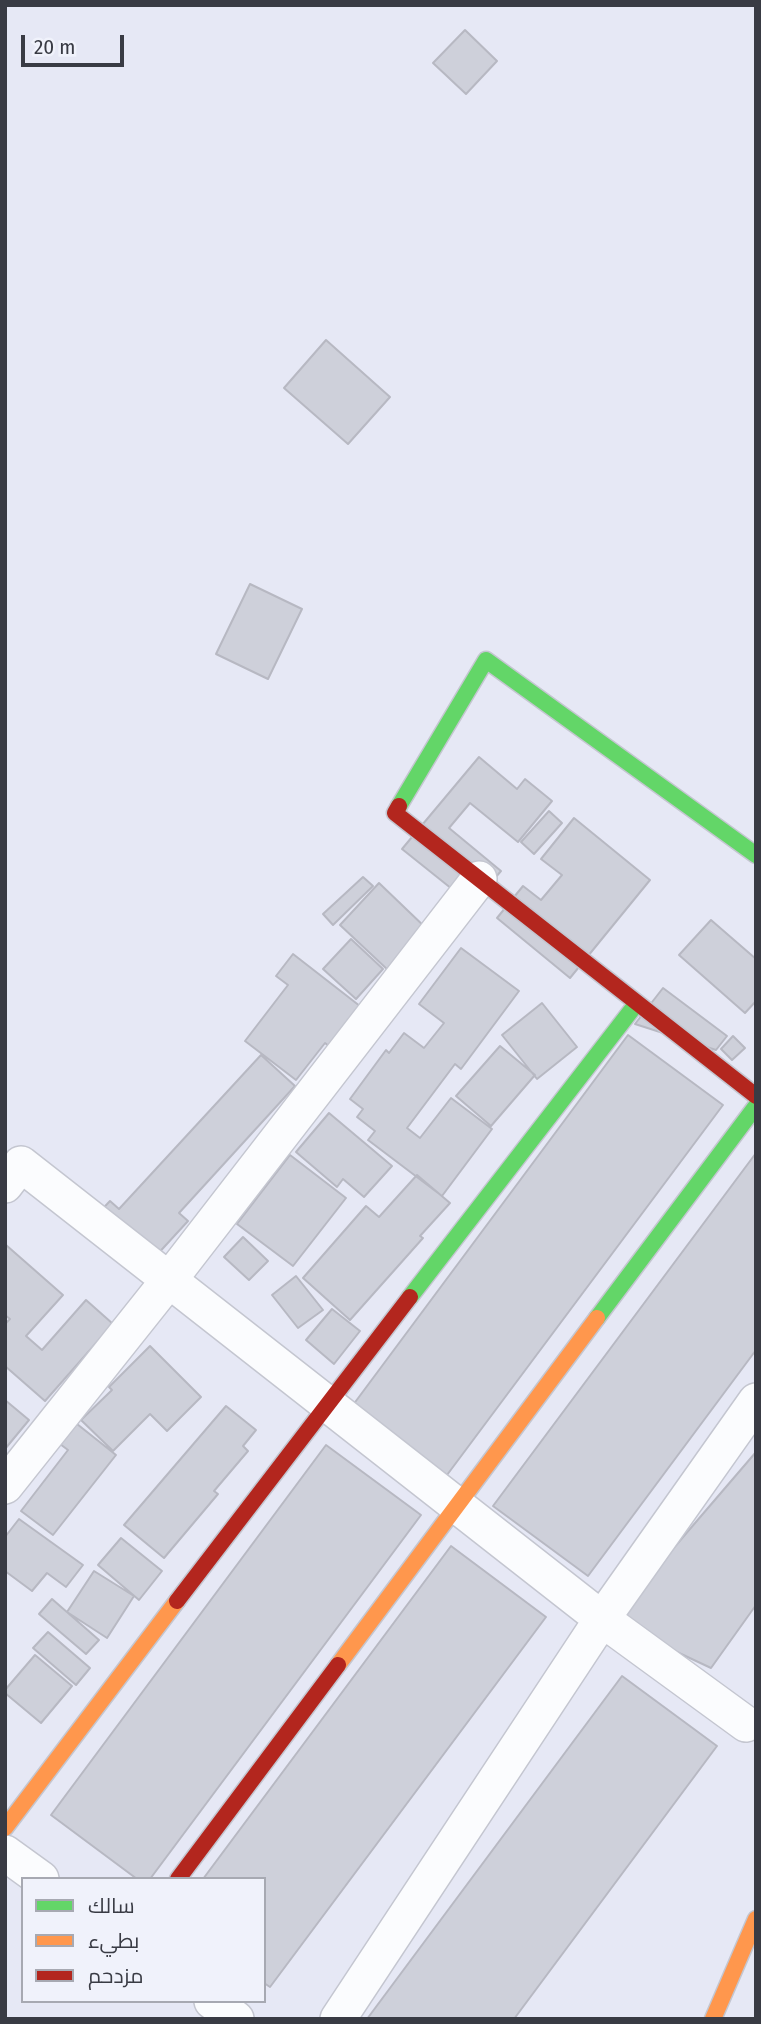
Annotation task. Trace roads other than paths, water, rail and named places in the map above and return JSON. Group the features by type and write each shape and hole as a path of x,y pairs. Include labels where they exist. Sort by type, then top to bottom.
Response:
{"street":[{"path":"756,855 486,660 395,813 756,1096"},
{"path":"5,1486 169,1280 480,879"},
{"path":"5,1828 327,1404 638,1003"},
{"path":"180,1877 756,1106"},
{"path":"5,1185 21,1164 602,1619 746,1724"},
{"path":"338,2019 602,1619 756,1401"},
{"path":"5,1853 38,1877"},
{"path":"713,2019 756,1919"},
{"path":"215,2003 236,2019"}]}
